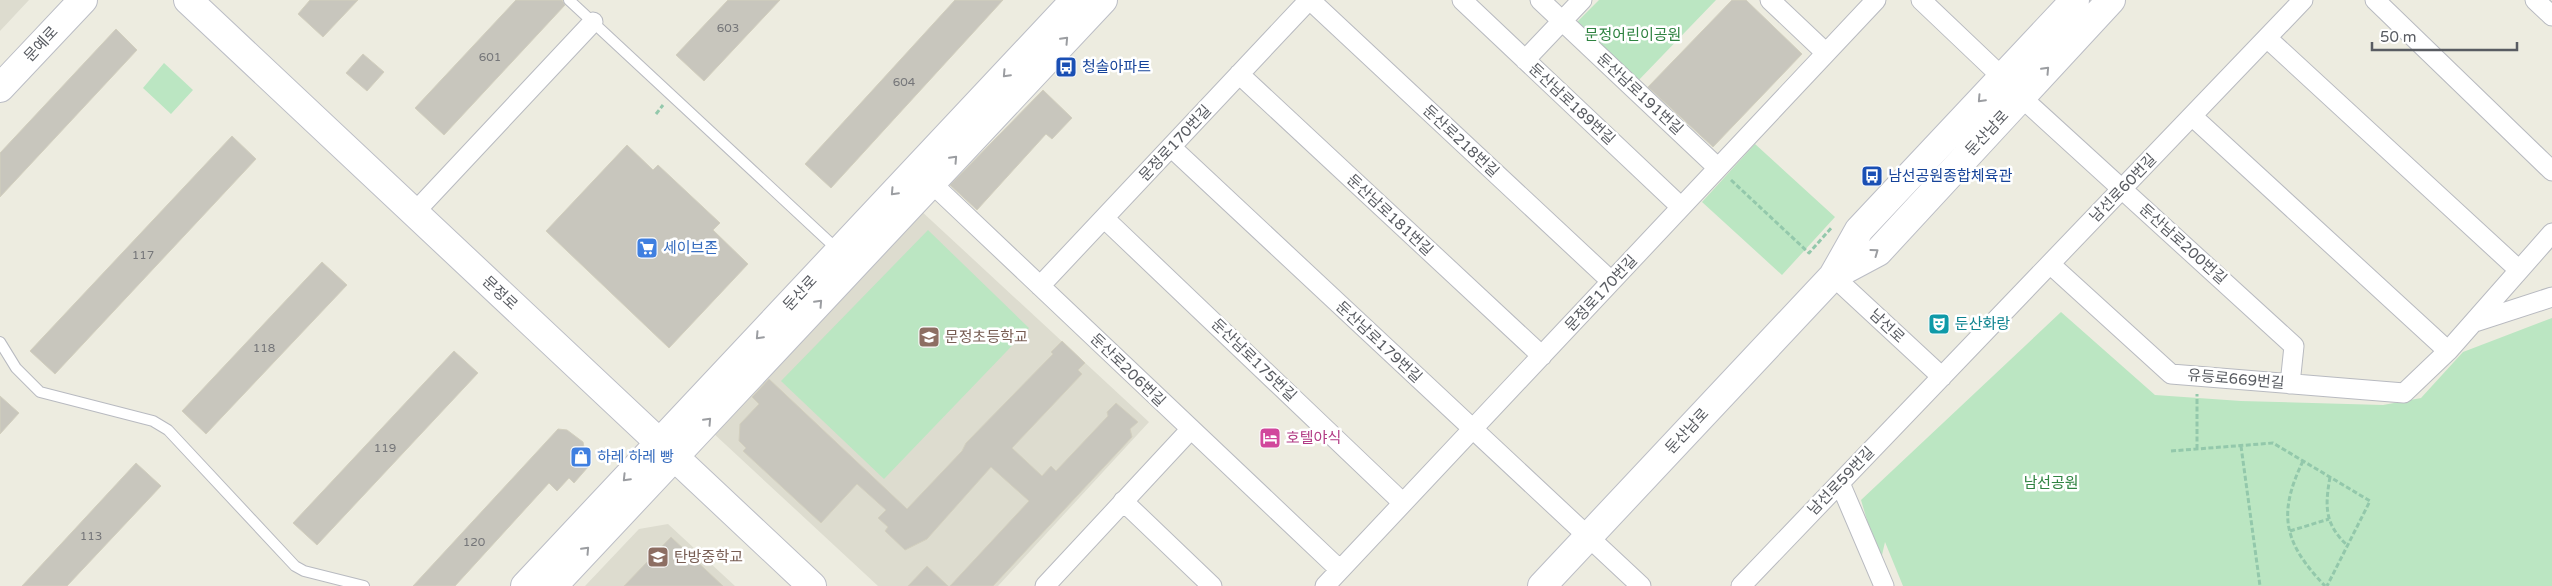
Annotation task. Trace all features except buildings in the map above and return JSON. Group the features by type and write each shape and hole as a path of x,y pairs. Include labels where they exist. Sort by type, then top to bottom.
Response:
{"main road":[{"name":"문예로","path":"0,88 83,0"},
{"name":"문정로","path":"188,0 812,586"},
{"name":"둔산남로","path":"1542,586 1833,276 1859,230 2075,0"},
{"name":"둔산남로","path":"1833,276 1878,252 2111,0"},
{"name":"둔산로","path":"525,586 667,450 1086,3"},
{"name":"둔산로","path":"553,586 667,450"}],"street":[{"name":"문정로170번길","path":"1040,286 1309,0"},
{"name":"둔산로218번길","path":"1309,0 1612,282"},
{"name":"둔산남로189번길","path":"1462,0 1681,207"},
{"name":"둔산남로191번길","path":"1540,0 1718,168"},
{"path":"1525,60 1582,0"},
{"path":"1770,0 1826,53"},
{"name":"문정로170번길","path":"1325,586 1876,0"},
{"path":"1921,0 2002,77"},
{"name":"남선로60번길","path":"1942,377 2303,0"},
{"path":"2375,0 2552,171"},
{"path":"2535,0 2552,16"},
{"path":"414,212 592,22"},
{"path":"2267,38 2519,270"},
{"name":"둔산남로181번길","path":"1239,74 1542,356"},
{"name":"둔산남로200번길","path":"2021,97 2294,346 2290,384"},
{"path":"2192,116 2448,351"},
{"name":"둔산남로179번길","path":"1171,147 1641,586"},
{"name":"둔산로206번길","path":"924,176 1340,570"},
{"name":"둔산남로175번길","path":"1104,218 1403,503"},
{"name":"유등로669번길","path":"2050,264 2171,374 2404,393 2448,351 2552,233"},
{"name":"남선로","path":"1833,276 1942,377"},
{"path":"2474,322 2552,297"},
{"name":"남선로59번길","path":"1741,586 1942,377"},
{"path":"1051,584 1191,429"},
{"path":"1840,483 1884,586"},
{"path":"1124,501 1212,586"}],"lane":[{"path":"569,0 847,258"},
{"path":"0,342 16,368 40,392 153,421 168,430 295,566 304,571 364,586"}],"path":[{"path":"1718,168 1808,253 1835,224"},
{"path":"2197,376 2197,449"},
{"path":"2171,451 2273,443 2370,501 2326,586 2307,567 2292,541 2290,532 2287,515 2291,486 2303,461"},
{"path":"2241,446 2260,586"},
{"path":"2330,477 2326,503 2329,519 2336,533 2348,546"},
{"path":"2290,532 2329,519"}],"shaded area":[{"path":"0,0 29,0 0,31"},
{"name":"문정초등학교","path":"919,209 1149,422 998,586 878,586 712,432"},
{"name":"탄방중학교","path":"668,524 735,586 585,586 639,529"}],"green space":[{"name":"문정어린이공원","path":"1599,0 1716,0 1635,84 1574,25"},
{"path":"164,63 193,90 171,114 143,88"},
{"path":"1755,144 1835,217 1782,275 1702,202"},
{"path":"928,230 1029,328 884,479 781,381"},
{"name":"남선공원","path":"2061,312 2155,395 2241,401 2383,405 2421,398 2463,352 2552,318 2552,586 1903,586 1885,542 1880,564 1861,500"}],"place":[{"name":"청솔아파트","path":"1066,67"},
{"name":"남선공원종합체육관","path":"1872,176"},
{"name":"세이브존","path":"647,248"},
{"name":"둔산화랑","path":"1939,324"},
{"name":"문정초등학교","path":"929,337"},
{"name":"호텔야식","path":"1270,438"},
{"name":"하레 하레 빵","path":"581,457"},
{"name":"탄방중학교","path":"658,557"}]}
